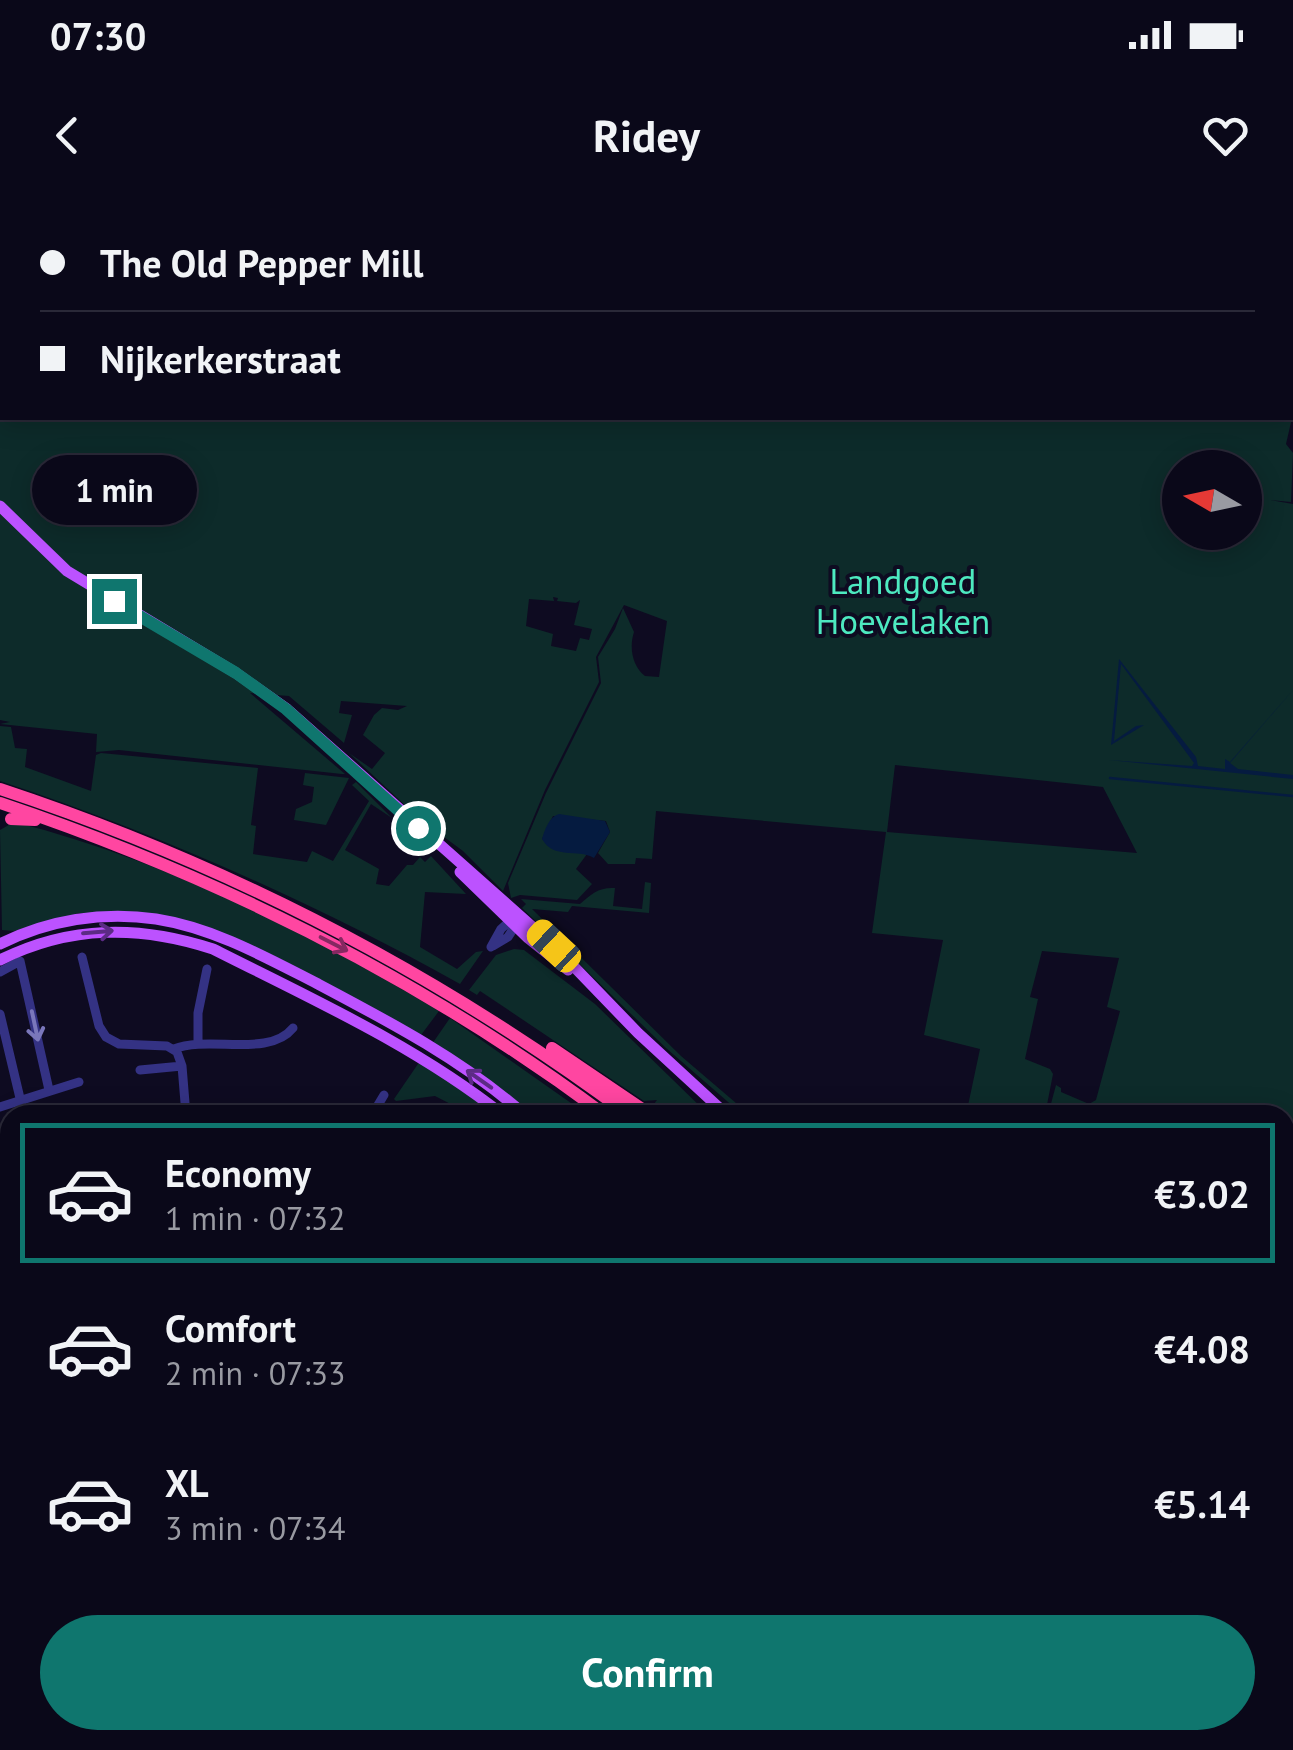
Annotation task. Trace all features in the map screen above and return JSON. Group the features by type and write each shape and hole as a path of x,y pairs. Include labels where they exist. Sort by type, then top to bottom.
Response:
{"highway":[{"path":"0,790 134,837 347,935 546,1054 616,1105"},
{"path":"0,803 235,895 343,949 459,1015 590,1105"},
{"path":"11,819 53,821"},
{"path":"427,980 470,998 636,1105"}],"main road":[{"path":"0,506 90,588 236,673 345,753 515,921 716,1105"},
{"path":"1,949 52,924 96,917 142,917 176,923 224,939 288,968 417,1040 512,1105"},
{"path":"1,949 94,932 138,931 174,937 214,950 371,1029 488,1105"}],"street":[{"path":"82,957 106,1037 119,1044 167,1046 174,1050 182,1066 185,1105"},
{"path":"0,972 20,961 48,1090"},
{"path":"198,1044 198,1013 206,969"},
{"path":"0,1014 22,1105"},
{"path":"174,1050 198,1044 271,1043 292,1028"},
{"path":"140,1070 182,1066"},
{"path":"5,1105 79,1082"},
{"path":"378,1105 384,1096"}],"green space":[{"name":"Landgoed Hoevelaken","path":"0,420 1292,420 1286,444 1293,453 1291,502 1270,500 1293,504 1293,1105 1051,1105 1056,1085 1061,1092 1089,1104 1096,1100 1120,1011 1107,1007 1119,958 1042,951 1030,997 1038,999 1025,1059 1053,1074 1047,1105 968,1105 980,1049 924,1035 943,940 872,933 886,832 656,811 652,859 636,858 635,864 608,864 598,853 610,832 606,821 553,816 542,839 587,854 576,869 592,884 577,900 520,895 511,898 508,883 546,793 601,683 598,657 623,608 634,632 634,662 645,676 659,677 667,621 624,605 596,657 599,682 545,790 503,891 463,851 421,820 349,753 372,769 385,753 363,735 374,715 382,708 398,710 407,706 341,701 339,713 352,715 344,743 289,696 250,693 345,774 119,750 96,752 97,734 0,724 10,722 0,720","holes":["558,598 557,601 576,603 580,600 574,625 592,629 589,640 580,638 576,651 551,646 553,634 526,626 529,599","895,765 1103,787 1137,853 887,832"]},
{"path":"0,726 11,727 15,748 27,749 25,767 91,791 96,755 101,753 258,768 251,825 256,826 253,854 307,862 312,851 333,861 369,801 352,785 356,782 392,818 371,804 345,850 379,869 376,884 389,886 407,865 413,865 420,857 425,862 431,856 466,894 425,892 420,947 457,969 476,952 483,951 460,984 235,872 0,781"},
{"path":"305,773 349,778 326,825 294,820 296,809 312,802 314,787 303,785"},
{"path":"14,822 125,856 233,901 338,953 439,1011 418,1039 269,958 143,916 79,913 14,931 2,930 0,830"},
{"path":"645,882 651,883 649,913 572,906 568,912 532,909 681,1056 738,1105 732,1105 666,1048 522,908 526,904 521,899 580,904 596,892 615,888 613,906 642,909"},
{"path":"524,950 595,1004 699,1105 653,1105 657,1100 644,1101 480,991 477,995 469,990 496,955"},
{"path":"450,1018 574,1105 514,1105 432,1044"},
{"path":"420,1061 485,1105 453,1105 435,1096 394,1099"}],"water":[{"path":"1119,659 1196,757 1198,766 1225,769 1225,759 1230,762 1293,690 1230,763 1238,769 1293,775 1293,779 1109,760 1192,766 1194,763 1121,664 1114,741 1144,725 1111,745"},
{"path":"559,814 605,821 610,832 594,858 559,852 542,839 550,821"}],"waterway":[{"path":"1110,778 1293,796"}],"route":[{"path":"114,601 236,673 286,709 418,828"}]}
